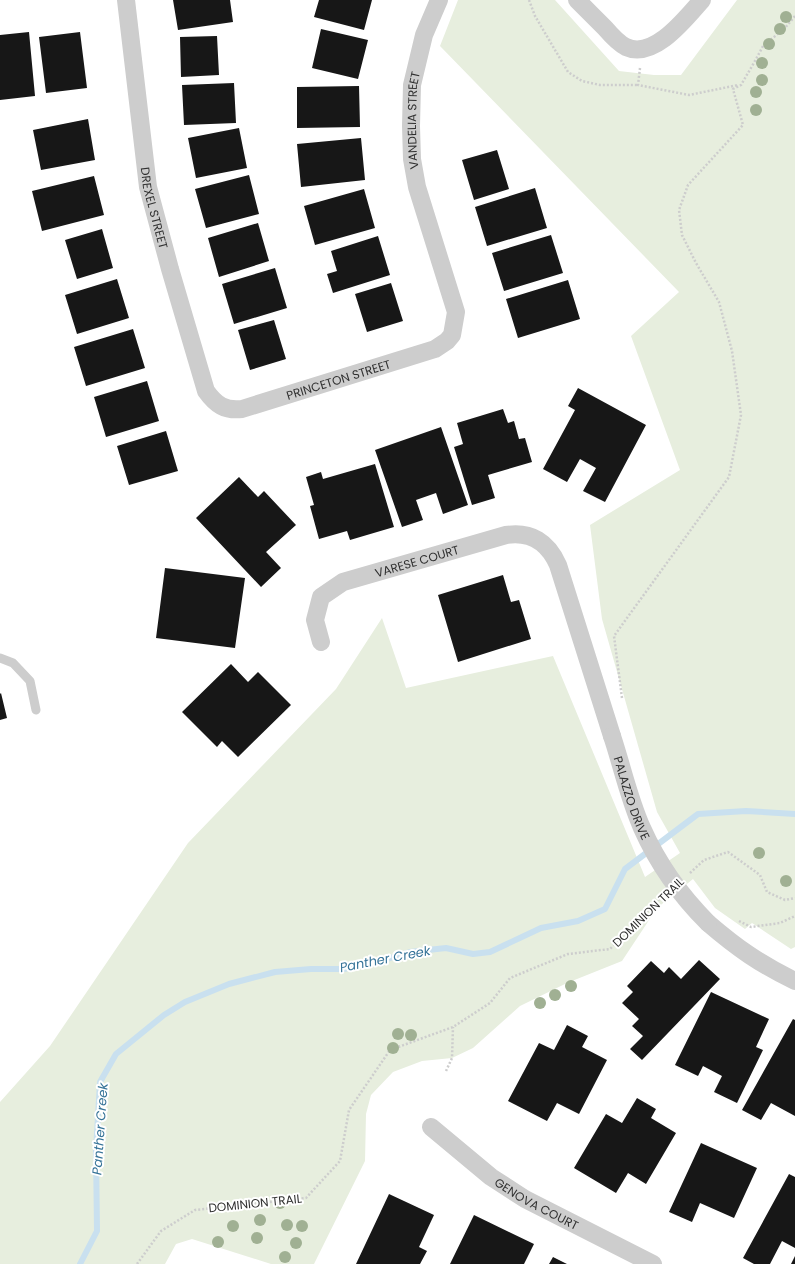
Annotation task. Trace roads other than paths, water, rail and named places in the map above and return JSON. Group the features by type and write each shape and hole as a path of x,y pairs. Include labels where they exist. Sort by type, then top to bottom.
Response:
{"street":[{"name":"DREXEL STREET","path":"126,0 148,187 206,392 219,405"},
{"name":"VANDELIA STREET","path":"439,0 424,35 412,85 412,158 416,187 456,312 452,335"},
{"path":"577,0 614,37 625,46 633,49 642,49 656,44 675,30 702,0"},
{"name":"PRINCETON STREET","path":"219,405 233,410 242,409 435,349 448,341 452,335"},
{"name":"VARESE COURT","path":"321,642 315,620 321,597 343,582 512,534 523,534 534,537 548,547 554,556"},
{"name":"PALAZZO DRIVE","path":"554,556 637,814 648,841 662,866 674,884 708,923 741,950 765,966 795,981"},
{"name":"GENOVA COURT","path":"431,1127 491,1177 525,1199 653,1264"}],"lane":[{"path":"0,658 13,663 30,681 36,710"}],"waterway":[{"name":"Panther Creek","path":"80,1264 97,1231 96,1151 100,1082 116,1054 164,1015 185,1002 229,984 275,972 311,969 344,969 384,960 410,952 446,948 473,954 490,952 541,928 578,921 605,909 625,869 698,814 746,811 795,814"}]}
